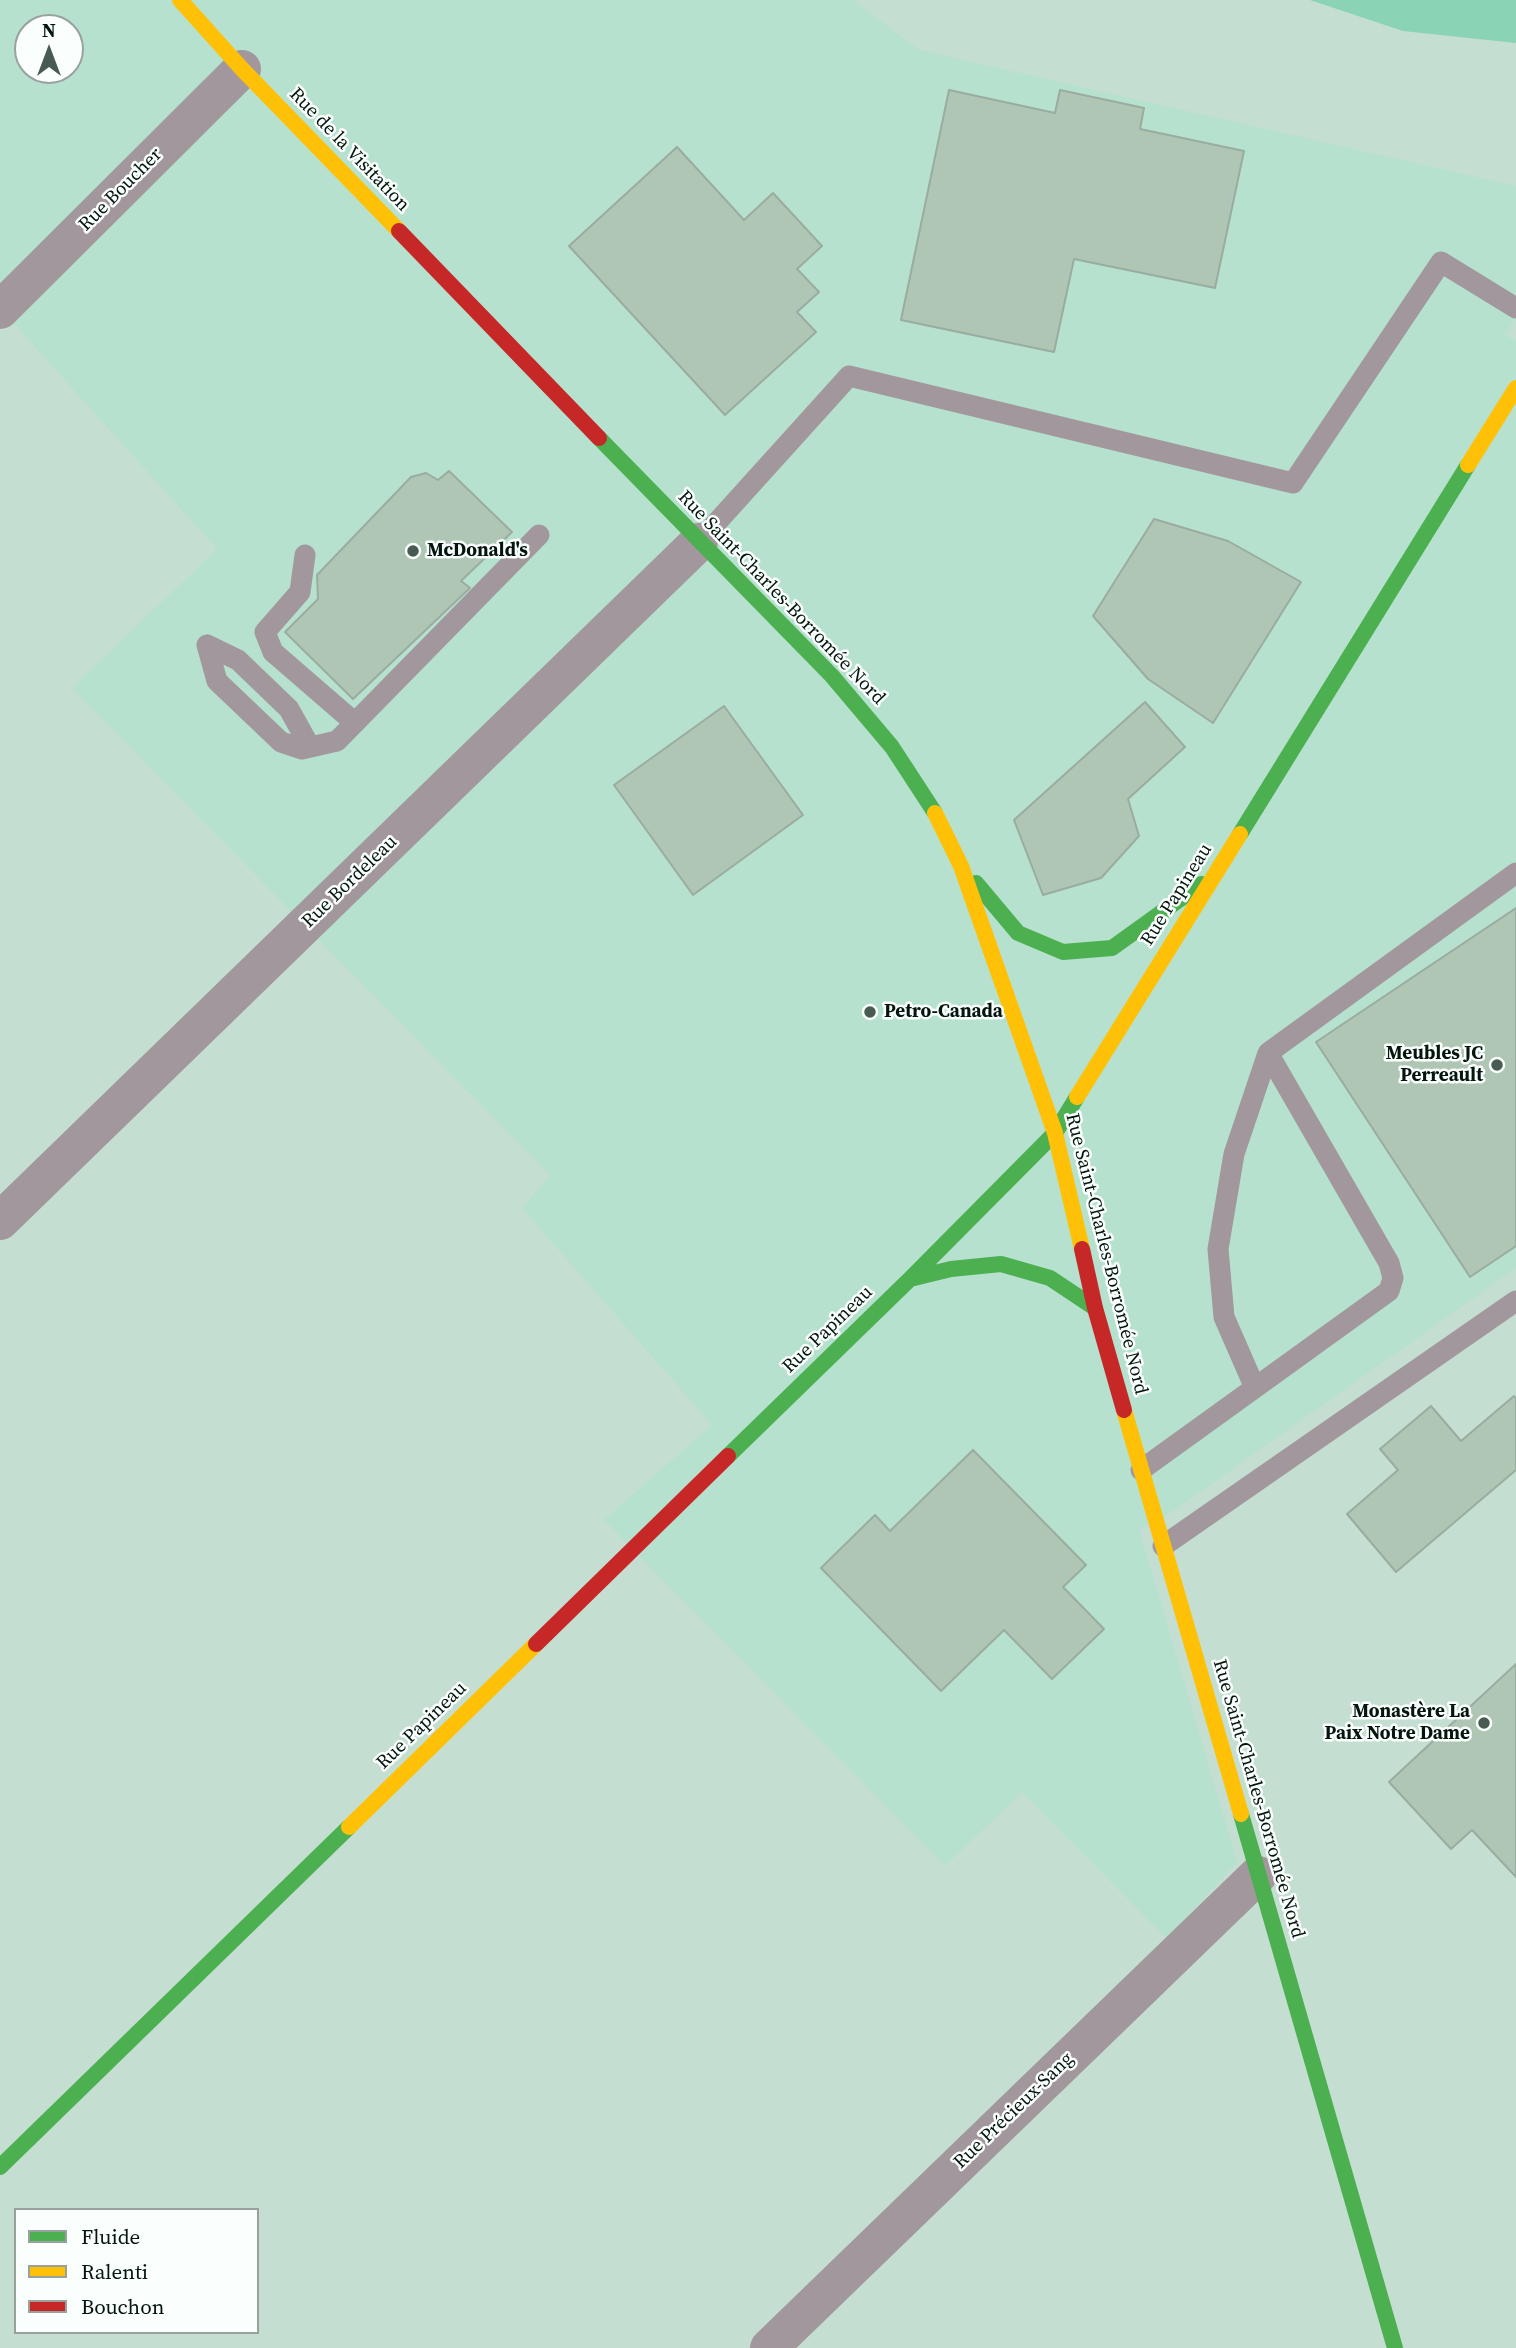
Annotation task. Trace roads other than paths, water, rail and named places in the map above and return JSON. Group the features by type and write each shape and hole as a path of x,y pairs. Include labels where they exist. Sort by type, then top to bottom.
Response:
{"main road":[{"name":"Rue de la Visitation","path":"180,0 242,69 490,326"},
{"name":"Rue Saint-Charles-Borromée Nord","path":"490,326 832,676 892,747 939,820 961,866 1055,1133 1095,1308 1395,2348"},
{"name":"Rue Papineau","path":"0,2167 910,1279 1055,1133 1516,388"},
{"path":"961,866 1018,933 1063,952 1112,948 1215,874"},
{"path":"910,1279 951,1269 1001,1264 1050,1278 1095,1308"}],"street":[{"name":"Rue Boucher","path":"0,310 242,69"},
{"name":"Rue Bordeleau","path":"0,1221 699,542"},
{"name":"Rue Précieux-Sang","path":"769,2348 1258,1875"}],"lane":[{"path":"699,542 849,376 1293,483 1441,262 1516,308"},
{"path":"310,747 289,709 238,660 206,645 217,681 281,741 302,749 337,741 539,535"},
{"path":"305,555 300,592 264,632 273,652 355,723"},
{"path":"1255,1388 1224,1317 1218,1250 1234,1154 1268,1054 1516,873"},
{"path":"1142,1470 1389,1291 1393,1278 1389,1263 1268,1054"},
{"path":"1163,1546 1516,1301"}],"place":[{"name":"McDonald's","path":"413,551"},
{"name":"Petro-Canada","path":"870,1012"},
{"name":"Meubles JC Perreault","path":"1497,1065"},
{"name":"Monastère La Paix Notre Dame","path":"1484,1723"}]}
